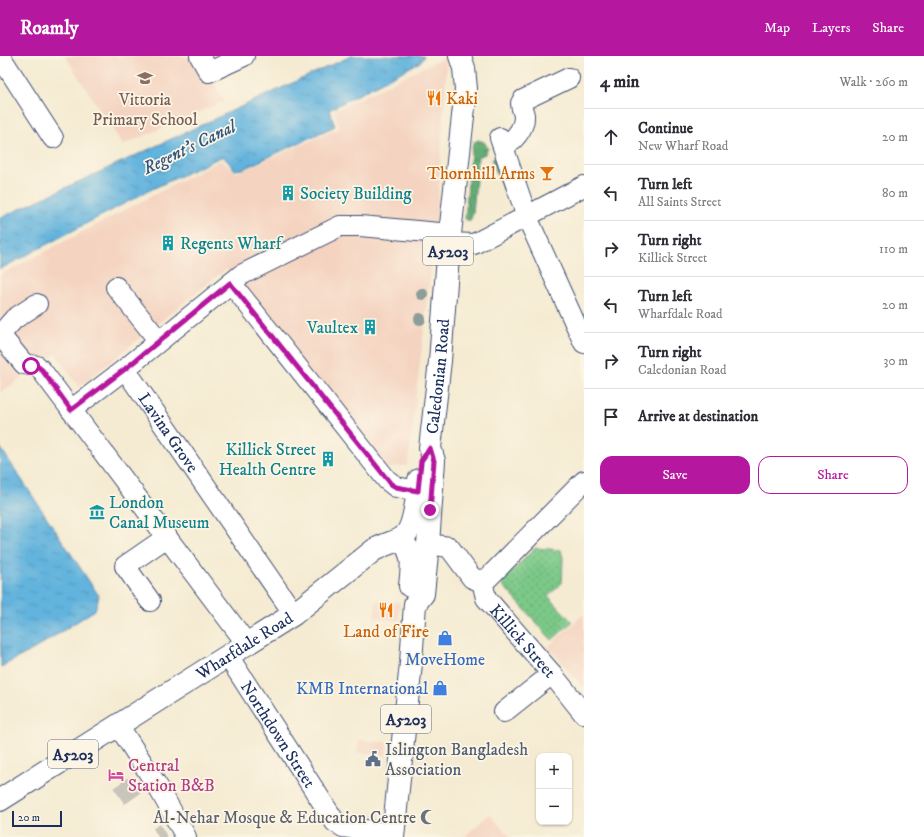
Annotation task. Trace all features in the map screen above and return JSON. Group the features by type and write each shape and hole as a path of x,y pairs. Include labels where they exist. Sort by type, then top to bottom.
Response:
{"main road":[{"name":"Caledonian Road","path":"393,835 411,663 415,604 423,594 428,544 434,461 430,448 440,361 450,238 466,89 464,68 460,56"},
{"name":"A5203","path":"415,604 409,594 412,569 411,552 401,539 407,533 413,518 421,461 430,448"},
{"name":"Wharfdale Road","path":"0,800 294,614 363,558 384,544 401,539"}],"street":[{"path":"0,56 53,138"},
{"path":"200,56 209,72 244,56"},
{"path":"569,78 523,100 522,103 524,114 522,127 513,141 502,142 527,217 584,342"},
{"path":"71,410 125,369 241,275 340,226 360,226 450,238 474,244 584,186"},
{"path":"230,283 387,480 396,487 418,491"},
{"path":"116,287 159,341"},
{"path":"37,304 14,319 3,330 1,335 24,364 37,366 42,370 247,644"},
{"name":"Lavina Grove","path":"125,369 294,614"},
{"path":"428,544 449,547 472,578 482,581 490,577 584,481"},
{"path":"150,601 125,566 167,537"},
{"name":"Killick Street","path":"482,581 486,598 552,674 584,714"},
{"name":"Northdown Street","path":"228,656 335,822 343,827 393,835"},
{"path":"504,712 552,674"},
{"path":"118,725 143,780 177,831"}],"shaded area":[{"name":"Vittoria Primary School","path":"65,56 195,56 225,101 123,145"},
{"path":"447,56 437,219 408,465 385,469 226,269 79,387 56,354 0,393 0,275 221,160 237,173 340,128 334,111"},
{"name":"Land of Fire","path":"376,600 400,602 398,620 374,618"},
{"path":"584,614 584,688 548,647"},
{"path":"359,740 387,742 386,755 357,752"},
{"path":"358,812 380,814 379,827 357,821"},
{"path":"490,814 510,837 464,837 472,830"}],"green space":[{"path":"478,140 484,142 488,148 485,154 478,157 473,213 470,221 465,219 470,161 473,143"},
{"path":"495,157 498,159 507,187 503,189 492,160"},
{"path":"535,548 561,550 563,558 562,583 548,596 572,622 552,640 501,583"}],"water":[{"name":"Regent's Canal","path":"351,56 424,56 420,62 329,110 335,126 243,169 235,170 223,156 150,190 0,269 0,218"},
{"path":"0,447 99,596 95,610 36,648 1,667"}],"tunnel":[{"path":"119,796 135,785"},
{"path":"158,837 165,833"}],"place":[{"name":"Vittoria Primary School","path":"145,78"},
{"name":"Kaki","path":"434,98"},
{"name":"Thornhill Arms","path":"547,173"},
{"name":"Society Building","path":"288,193"},
{"name":"Regents Wharf","path":"168,243"},
{"name":"Vaultex","path":"370,327"},
{"name":"Killick Street Health Centre","path":"328,459"},
{"name":"London Canal Museum","path":"97,512"},
{"name":"Land of Fire","path":"386,610"},
{"name":"MoveHome","path":"445,638"},
{"name":"KMB International","path":"440,688"},
{"name":"Islington Bangladesh Association","path":"373,759"},
{"name":"Central Station B&B","path":"116,775"},
{"name":"Al-Nehar Mosque & Education Centre","path":"428,817"}],"route":[{"path":"31,366 37,366 42,370 71,410 125,369 230,283 391,484 396,487 418,491 421,461 430,448 434,461 430,510"}]}
